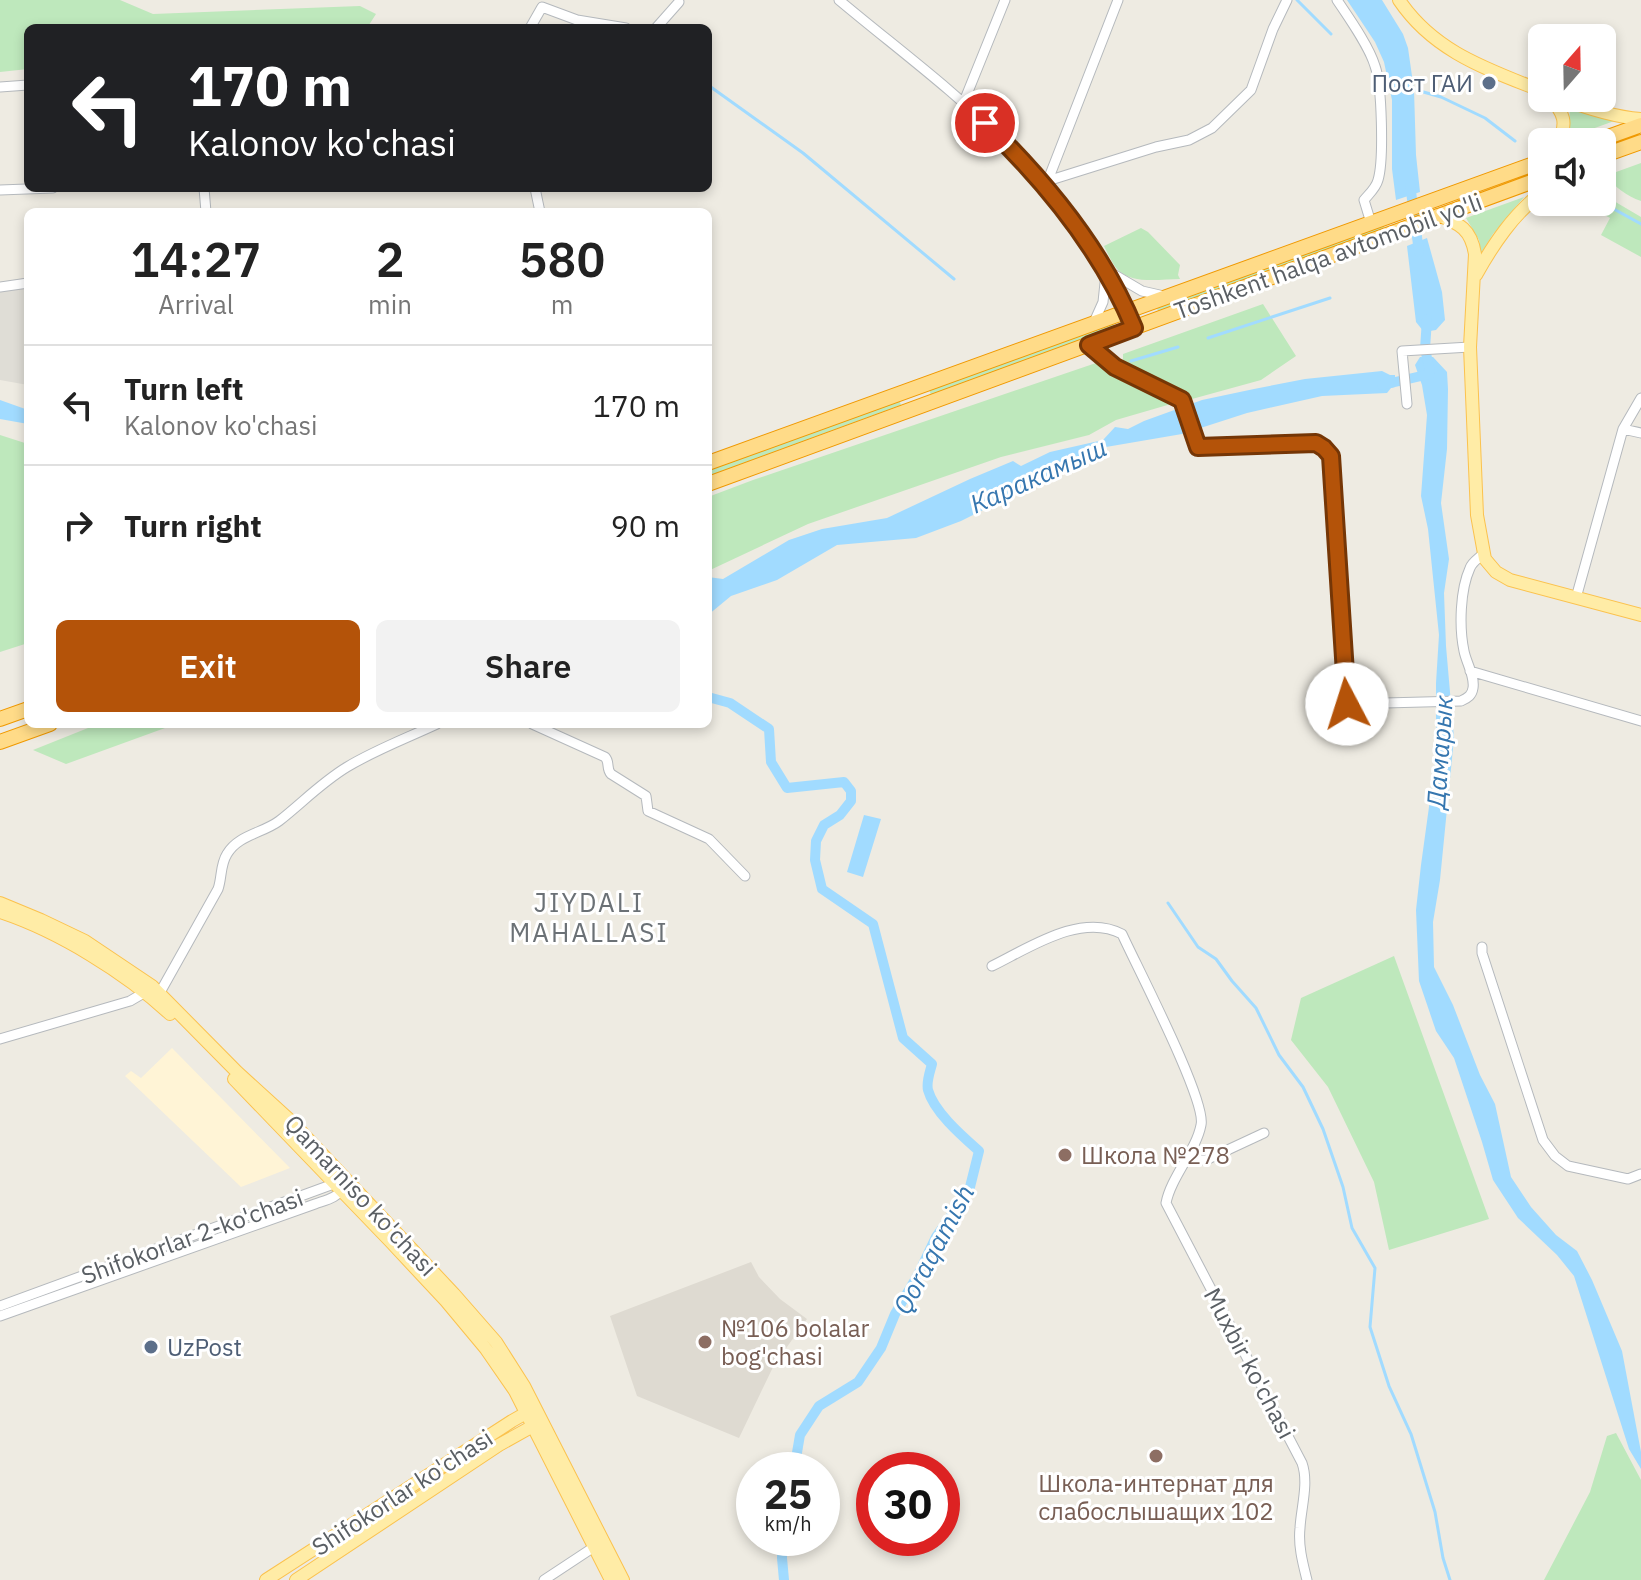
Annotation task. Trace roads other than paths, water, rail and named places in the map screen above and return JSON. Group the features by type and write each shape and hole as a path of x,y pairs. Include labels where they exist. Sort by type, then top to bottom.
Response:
{"highway":[{"path":"1616,133 1641,122"},
{"path":"1616,151 1641,143"},
{"name":"Toshkent halqa avtomobil yo'li","path":"712,462 1528,166"},
{"name":"Toshkent halqa avtomobil yo'li","path":"712,483 1528,183"},
{"path":"1127,310 1134,328"},
{"path":"914,387 922,407"},
{"path":"0,719 24,710"},
{"path":"0,742 39,728"}],"main road":[{"path":"1399,0 1424,30 1446,48 1528,85"},
{"path":"1601,112 1641,122"},
{"path":"1473,282 1506,227 1528,204"},
{"path":"1438,215 1454,222 1468,234 1475,254 1470,347 1475,488 1483,554 1491,568 1505,577 1641,615"},
{"name":"Qamarniso ko'chasi","path":"0,903 41,920 153,993 293,1123 340,1185 490,1335 524,1386 533,1418 611,1580"},
{"name":"Qamarniso ko'chasi","path":"0,912 83,945"},
{"path":"296,1580 499,1445 533,1418"},
{"name":"Qamarniso ko'chasi","path":"533,1418 623,1580"},
{"name":"Shifokorlar ko'chasi","path":"266,1580 533,1418"}],"street":[{"path":"839,0 963,104 1044,182 1087,240 1127,310"},
{"path":"963,104 1005,0"},
{"path":"1044,182 1118,0"},
{"path":"1044,182 1156,147 1189,140 1212,128 1251,90 1287,0"},
{"path":"1337,0 1376,66 1381,154 1379,179 1364,200 1377,221"},
{"path":"659,24 678,1"},
{"path":"531,24 538,4 577,20 602,24"},
{"path":"0,87 24,85"},
{"path":"0,190 24,189"},
{"path":"1105,269 1142,291 1165,297"},
{"path":"1094,322 1103,302 1105,269"},
{"path":"0,287 24,284"},
{"path":"1089,345 1115,367 1182,400 1197,445 1316,443 1331,456 1347,704 1461,701 1469,697 1473,682 1461,633 1463,590 1471,565 1483,554"},
{"path":"1407,404 1402,351 1470,347"},
{"path":"1576,598 1623,429 1641,398"},
{"path":"1623,429 1641,433"},
{"path":"1470,671 1641,721"},
{"path":"0,1039 153,993 218,889 227,852 244,838 276,823 348,766 429,728"},
{"path":"541,728 605,757 611,774 646,796 648,811 709,839 745,876"},
{"name":"Muxbir ko'chasi","path":"992,966 1064,931 1099,927 1111,928 1122,934 1199,1105 1202,1124 1166,1203 1305,1470 1299,1532 1307,1580"},
{"path":"1482,947 1543,1140 1555,1156 1568,1166 1628,1179 1641,1174"},
{"path":"1187,1157 1206,1160 1264,1133"},
{"name":"Shifokorlar 2-ko'chasi","path":"0,1306 321,1189 340,1185"},
{"name":"Shifokorlar 2-ko'chasi","path":"0,1316 334,1197 340,1185"},
{"path":"544,1580 594,1547"}],"water":[{"path":"1347,0 1382,0 1408,48 1414,90 1420,192 1396,200 1392,169 1392,100 1384,62 1375,42"},
{"path":"1427,238 1442,292 1445,320 1436,330 1424,332 1416,322 1407,246"},
{"path":"1420,357 1433,357 1447,372 1448,389 1447,449 1441,503 1449,559 1444,593 1454,738 1433,922 1434,967 1495,1104 1511,1177 1531,1207 1556,1235 1577,1251 1622,1351 1641,1452 1641,1469 1629,1449 1574,1276 1518,1218 1493,1180 1454,1058 1436,1031 1419,981 1416,910 1436,756 1439,635 1428,529 1421,496 1427,415 1415,365"},
{"path":"1382,371 1395,375 1395,387 1387,393 1322,396 1247,413 1182,434 1106,447 1063,474 916,538 837,545 777,580 731,596 712,612 712,578 723,579 789,540 822,529 887,518 1013,461 1021,466 1050,452 1103,440 1115,427 1128,429 1202,400 1305,379"},
{"path":"0,400 24,409 24,423 0,419"},
{"path":"864,815 881,819 863,877 847,872"}],"waterway":[{"path":"1297,0 1331,34"},
{"path":"712,88 803,153 954,279"},
{"path":"1413,89 1441,97 1485,118 1515,141"},
{"name":"Дамарык","path":"1410,184 1419,252"},
{"path":"1616,210 1641,224"},
{"path":"1208,338 1330,298"},
{"name":"Дамарык","path":"1427,319 1425,349 1430,371"},
{"path":"1131,361 1178,347"},
{"name":"Каракамыш","path":"1382,385 1430,374"},
{"name":"Qoraqamish","path":"712,698 730,703 769,729 771,762 787,788 844,782 851,791 851,801 840,815 824,825 816,841 815,860 822,889 873,924 903,1038 932,1064 928,1077 931,1098 949,1123 979,1151 969,1191 936,1237 895,1314 881,1348 858,1382 819,1406 800,1435 797,1452"},
{"path":"1168,903 1198,947 1216,959 1256,1008 1279,1055 1303,1087 1323,1129 1343,1187 1352,1228 1375,1268 1370,1327 1389,1386 1411,1434 1435,1512 1450,1580"},
{"name":"Qoraqamish","path":"782,1556 784,1580"}],"place":[{"name":"Пост ГАИ","path":"1489,83"},
{"name":"Школа №278","path":"1065,1155"},
{"name":"№106 bolalar bog'chasi","path":"705,1342"},
{"name":"UzPost","path":"151,1347"},
{"name":"Школа-интернат для слабослышащих 102","path":"1156,1456"}],"district":[{"name":"JIYDALI MAHALLASI","path":"589,917"}]}
